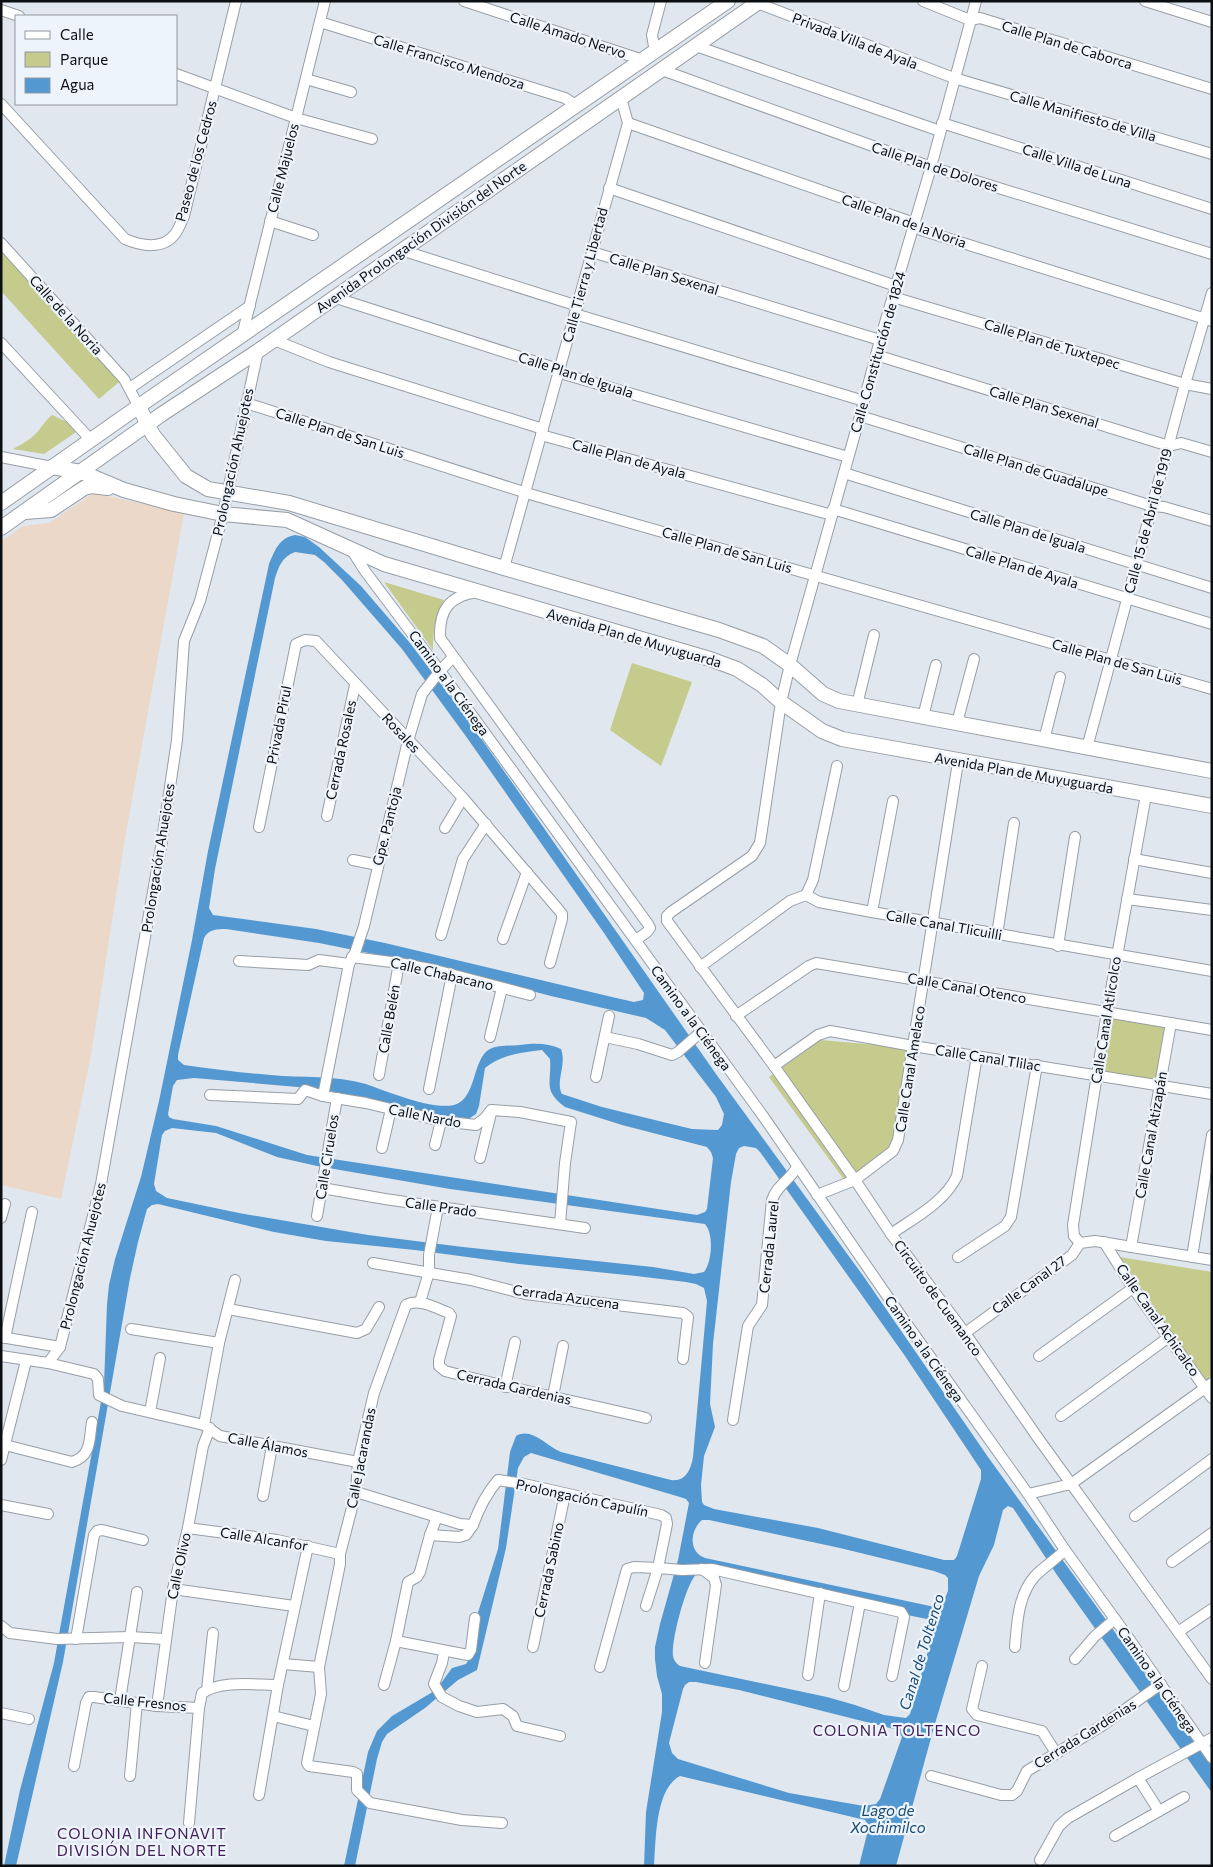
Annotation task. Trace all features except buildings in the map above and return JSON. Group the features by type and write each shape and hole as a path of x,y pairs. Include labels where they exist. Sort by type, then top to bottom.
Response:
{"main road":[{"name":"Avenida Prolongación División del Norte","path":"1,503 728,1"},
{"name":"Avenida Prolongación División del Norte","path":"1,528 147,424 274,340 758,2"},
{"path":"139,407 153,435 186,476 208,489 288,502 504,568 719,630 763,646 790,665 823,694 839,701 1212,771"},
{"name":"Avenida Plan de Muyuguarda","path":"52,467 81,472 124,490 174,504 223,514 286,520 384,564 710,659 737,669 762,685 781,702 822,731 842,739 958,762 1212,806"},
{"path":"25,512 51,510 84,488 91,486 124,490"}],"street":[{"name":"Paseo de los Cedros","path":"1,104 125,239 146,246 161,243 175,235 184,216 235,1"},
{"name":"Calle Majuelos","path":"242,336 325,1"},
{"name":"Calle Amado Nervo","path":"464,1 649,56"},
{"path":"649,56 652,35 661,1"},
{"name":"Calle Plan de Caborca","path":"923,1 970,20 980,18 1212,89"},
{"name":"Calle Constitución de 1824","path":"666,916 752,856 760,843 781,702 790,665 976,1"},
{"path":"1145,1 1212,22"},
{"name":"Privada Villa de Ayala","path":"758,2 954,78"},
{"path":"1,10 16,15"},
{"name":"Calle Francisco Mendoza","path":"320,22 564,98 577,106"},
{"name":"Calle Villa de Luna","path":"696,46 941,127 1212,209"},
{"name":"Calle Plan de Dolores","path":"662,70 931,167 1212,254"},
{"path":"178,75 296,118 372,139"},
{"name":"Calle Manifiesto de Villa","path":"954,78 1212,154"},
{"path":"306,79 351,92"},
{"path":"621,98 628,123"},
{"name":"Calle Tierra y Libertad","path":"504,568 628,123"},
{"name":"Calle Plan de la Noria","path":"628,123 914,224 920,230 1208,320"},
{"path":"609,188 896,286"},
{"path":"270,222 313,235"},
{"name":"Calle de la Noria","path":"1,243 124,379 139,407"},
{"path":"401,250 577,310 864,401"},
{"name":"Calle Plan Sexenal","path":"592,252 880,340"},
{"name":"Calle 15 de Abril de 1919","path":"1087,748 1185,384 1208,320 1212,293"},
{"name":"Calle Plan de Tuxtepec","path":"893,297 1185,384 1212,390"},
{"name":"Calle Plan de Iguala","path":"333,298 558,369 567,375 848,457"},
{"path":"130,388 250,306"},
{"name":"Calle Plan de Ayala","path":"274,340 330,362 542,432 832,512 1212,624"},
{"path":"1,343 91,440"},
{"name":"Prolongación Ahuejotes","path":"48,1363 60,1347 103,1175 161,847 177,740 184,641 200,601 223,514 258,351"},
{"name":"Calle Plan Sexenal","path":"876,355 1169,446 1181,443 1212,452"},
{"name":"Calle Plan de San Luis","path":"246,403 533,495 1212,689"},
{"name":"Calle Plan de Guadalupe","path":"860,416 1152,506 1164,507 1212,521"},
{"path":"1,457 52,467"},
{"name":"Calle Plan de Iguala","path":"844,473 1212,588"},
{"name":"Camino a la Ciénega","path":"350,548 636,940 795,1171 816,1195 1028,1494 1063,1552 1160,1685 1200,1745 1212,1758"},
{"name":"Camino a la Ciénega","path":"478,592 454,598 443,613 440,638 648,924 650,928 636,940"},
{"path":"857,705 874,634"},
{"name":"Privada Pirul","path":"259,827 296,644 305,640 316,641"},
{"name":"Rosales","path":"316,641 463,798 562,914 550,963"},
{"path":"440,670 453,657"},
{"path":"957,723 974,659"},
{"path":"923,717 936,665"},
{"name":"Gpe. Pantoja","path":"323,1094 352,958 361,936 408,741 422,694 440,670"},
{"path":"1044,740 1060,677"},
{"name":"Cerrada Rosales","path":"327,816 356,684"},
{"name":"Calle Canal Amelaco","path":"816,1195 855,1180 893,1151 898,1140 934,924 958,762"},
{"path":"700,966 790,901 806,895 813,880 837,766"},
{"name":"Calle Canal Atlicolco","path":"1080,1243 1074,1236 1073,1226 1107,1012 1146,795"},
{"path":"445,828 463,798"},
{"path":"872,912 892,802"},
{"path":"997,935 1014,823"},
{"path":"441,935 463,859 486,824"},
{"path":"1058,946 1075,836"},
{"path":"1134,859 1212,873"},
{"path":"353,860 378,865"},
{"path":"503,939 527,872"},
{"name":"Calle Canal Tlicuilli","path":"806,895 819,902 934,924 1212,971"},
{"path":"1127,899 1212,910"},
{"name":"Circuito de Cuemanco","path":"666,916 667,921 774,1066 891,1234 965,1333 1212,1679"},
{"name":"Calle Chabacano","path":"239,961 308,965 319,960 352,958 399,963 530,995"},
{"name":"Calle Belén","path":"379,1075 399,963"},
{"name":"Calle Canal Otenco","path":"736,1016 816,963 1212,1030"},
{"path":"429,1089 452,975"},
{"path":"490,1037 502,988"},
{"path":"596,1077 609,1016"},
{"name":"Calle Canal Atizapán","path":"1131,1247 1172,1023"},
{"name":"Calle Canal Tlilac","path":"774,1066 818,1035 830,1031 1212,1094"},
{"path":"605,1037 638,1044 672,1055 699,1034"},
{"path":"891,1234 944,1195 952,1186 957,1176 977,1056"},
{"path":"958,1257 1005,1226 1011,1217 1037,1065"},
{"name":"Calle Nardo","path":"210,1095 298,1099 305,1090 441,1121 476,1125 491,1110"},
{"name":"Calle Ciruelos","path":"317,1216 337,1098"},
{"path":"382,1148 391,1109"},
{"path":"480,1158 491,1110 520,1112 571,1122 564,1163 560,1224"},
{"path":"435,1145 441,1121"},
{"path":"1192,1257 1212,1135"},
{"name":"Cerrada Laurel","path":"733,1420 748,1326 762,1305 772,1200 775,1190 795,1171"},
{"name":"Calle Prado","path":"322,1188 585,1228"},
{"path":"1,1218 5,1204"},
{"path":"420,1302 429,1272 429,1255 438,1207"},
{"path":"32,1212 3,1338 60,1347"},
{"path":"1080,1243 1095,1240 1212,1260"},
{"name":"Calle Canal Achicalco","path":"1104,1242 1133,1288 1208,1386 1212,1398"},
{"name":"Calle Canal 27","path":"965,1333 1072,1255 1080,1243"},
{"name":"Cerrada Azucena","path":"373,1263 471,1280 525,1294 683,1313 688,1316 683,1359"},
{"path":"235,1280 228,1309 357,1333 366,1329 378,1307"},
{"path":"1039,1356 1133,1288"},
{"name":"Calle Jacarandas","path":"420,1302 412,1301 406,1305 374,1392 358,1462 356,1492 340,1554 340,1564 319,1667 321,1694 308,1756 309,1766 357,1774 357,1790 370,1803 462,1820 502,1823"},
{"name":"Cerrada Gardenias","path":"420,1302 449,1312 451,1316 439,1360 439,1366 445,1371 505,1387 553,1396 646,1418"},
{"name":"Calle Olivo","path":"157,1706 173,1589 188,1528 207,1426 219,1342 228,1309"},
{"path":"131,1329 219,1342"},
{"path":"1061,1416 1169,1337"},
{"path":"505,1387 515,1342"},
{"path":"553,1396 562,1346"},
{"path":"1,1356 48,1363"},
{"path":"150,1412 160,1358"},
{"path":"1,1460 26,1361"},
{"name":"Calle Álamos","path":"48,1363 94,1374 98,1379 99,1395 122,1406 207,1426 220,1436 358,1462"},
{"path":"1028,1494 1071,1484 1208,1386"},
{"path":"5,1445 72,1462 80,1460 87,1453 92,1422"},
{"path":"263,1496 272,1446"},
{"path":"1135,1516 1212,1458"},
{"name":"Prolongación Capulín","path":"473,1525 479,1508 489,1490 498,1480 524,1484 662,1515 666,1518 667,1524 658,1568"},
{"path":"356,1492 460,1524 473,1525"},
{"name":"Cerrada Sabino","path":"533,1647 565,1494"},
{"path":"1,1505 48,1514"},
{"path":"384,1685 396,1641 408,1582 417,1577 420,1572 437,1517"},
{"path":"430,1535 459,1537 466,1535 473,1525"},
{"name":"Calle Alcanfor","path":"188,1528 277,1540 340,1554"},
{"path":"74,1640 94,1535 97,1531 102,1530 143,1540"},
{"path":"1172,1562 1212,1533"},
{"path":"259,1795 278,1685 308,1546"},
{"path":"1015,1647 1020,1605 1035,1576 1063,1552"},
{"path":"600,1667 627,1569 634,1567 712,1569 901,1612 903,1614 892,1676"},
{"path":"646,1606 658,1568"},
{"path":"700,1569 714,1578 716,1585 705,1663"},
{"path":"173,1589 294,1606"},
{"path":"120,1700 137,1592"},
{"path":"808,1675 820,1593"},
{"path":"844,1686 860,1603"},
{"path":"1178,1632 1212,1609"},
{"path":"396,1641 444,1652 468,1655 471,1650 475,1618"},
{"path":"1075,1659 1095,1636 1112,1621"},
{"path":"1,1626 10,1633 57,1639 166,1638"},
{"path":"206,1690 213,1633"},
{"path":"444,1652 434,1684 442,1697 459,1706 478,1712 503,1709 513,1716 517,1726 560,1736"},
{"path":"283,1664 319,1667"},
{"path":"982,1666 972,1709 973,1713 1042,1731 1056,1753"},
{"name":"Calle Fresnos","path":"74,1766 86,1703 89,1698 120,1700 157,1706 199,1708 202,1693 206,1690 232,1685 278,1685"},
{"name":"Cerrada Gardenias","path":"930,1776 1001,1795 1012,1795 1018,1791 1027,1771 1103,1725 1160,1685"},
{"path":"130,1776 137,1703"},
{"path":"189,1823 199,1708"},
{"path":"1,1713 29,1720"},
{"path":"273,1716 314,1726"},
{"path":"1040,1860 1059,1826 1068,1818 1212,1738"},
{"path":"1138,1778 1159,1811"},
{"path":"1116,1836 1184,1797"}],"shaded area":[{"path":"94,493 184,513 124,844 91,1055 61,1199 1,1185 1,541 23,526 49,523"}],"green space":[{"path":"1,245 119,382 99,399 1,291"},
{"path":"52,415 67,422 76,432 44,454 13,449 33,436"},
{"path":"384,582 444,600 435,624 433,650"},
{"path":"632,663 692,682 661,766 610,730"},
{"path":"1113,1018 1168,1026 1157,1085 1103,1075"},
{"path":"821,1040 910,1048 891,1150 845,1181 769,1077"},
{"path":"1120,1257 1212,1272 1212,1375 1205,1381"}],"water":[{"name":"Lago de Xochimilco","path":"295,535 305,537 319,547 361,586 410,643 464,714 716,1074 864,1277 988,1457 1212,1766 1212,1793 1057,1575 1013,1508 1008,1506 1003,1510 994,1545 979,1576 934,1727 896,1866 859,1866 869,1826 865,1820 680,1776 672,1783 661,1803 658,1816 654,1866 644,1866 646,1812 662,1712 662,1694 657,1676 655,1647 678,1560 689,1503 686,1499 680,1497 531,1453 524,1457 518,1468 506,1548 477,1670 458,1680 425,1708 387,1734 382,1742 377,1759 355,1866 344,1866 368,1752 377,1731 392,1716 436,1690 452,1668 466,1664 470,1658 475,1622 498,1549 510,1452 516,1436 528,1434 539,1438 561,1452 671,1480 680,1479 687,1474 693,1457 707,1301 704,1288 686,1282 326,1241 274,1232 158,1204 152,1205 147,1209 130,1278 63,1662 16,1866 4,1866 20,1790 54,1663 104,1385 109,1285 115,1259 141,1177 159,1101 208,851 269,564 278,545","holes":["295,552 315,555 324,562 402,649 604,933 644,993 643,1000 634,1002 385,943 316,929 213,915 209,908 215,869 275,578 287,556","219,929 319,943 448,969 646,1018 665,1030 716,1097 724,1114 722,1125 718,1130 692,1129 602,1107 562,1094 560,1089 563,1061 561,1049 541,1044 501,1046 490,1049 480,1061 467,1095 454,1105 445,1106 422,1103 366,1084 342,1079 260,1074 184,1065 178,1060 178,1055 204,938 211,931","542,1050 550,1059 551,1090 553,1096 565,1107 622,1125 707,1147 713,1158 707,1209 705,1212 697,1215 307,1155 216,1126 173,1119 168,1114 173,1086 177,1080 194,1078 321,1089 413,1111 467,1120 476,1114 479,1106 485,1068 505,1057","172,1128 216,1133 277,1157 317,1166 450,1189 705,1224 711,1241 709,1262 704,1272 694,1274 653,1267 463,1247 368,1235 239,1213 167,1198 156,1191 154,1184 162,1135 165,1131","744,1146 756,1148 760,1152 905,1356 981,1470 981,1479 957,1556 954,1560 944,1560 818,1528 714,1509 704,1505 702,1502 701,1485 704,1456 715,1427 710,1404 713,1344 731,1182 736,1154 739,1148","702,1520 709,1520 840,1548 934,1571 948,1578 948,1591 942,1605 930,1606 705,1558 699,1555 693,1546 695,1529","698,1572 927,1619 932,1622 934,1627 910,1714 906,1718 884,1715 827,1697 680,1666 676,1663 673,1656 674,1638 680,1612 689,1587","689,1682 696,1682 739,1690 898,1730 902,1737 880,1799 876,1804 864,1806 789,1793 678,1759 672,1753 669,1743 683,1689"]}],"district":[{"name":"COLONIA TOLTENCO","path":"897,1731"},
{"name":"COLONIA INFONAVIT DIVISIÓN DEL NORTE","path":"142,1842"}],"water label":[{"name":"Canal de Toltenco","path":"922,1652"}]}
